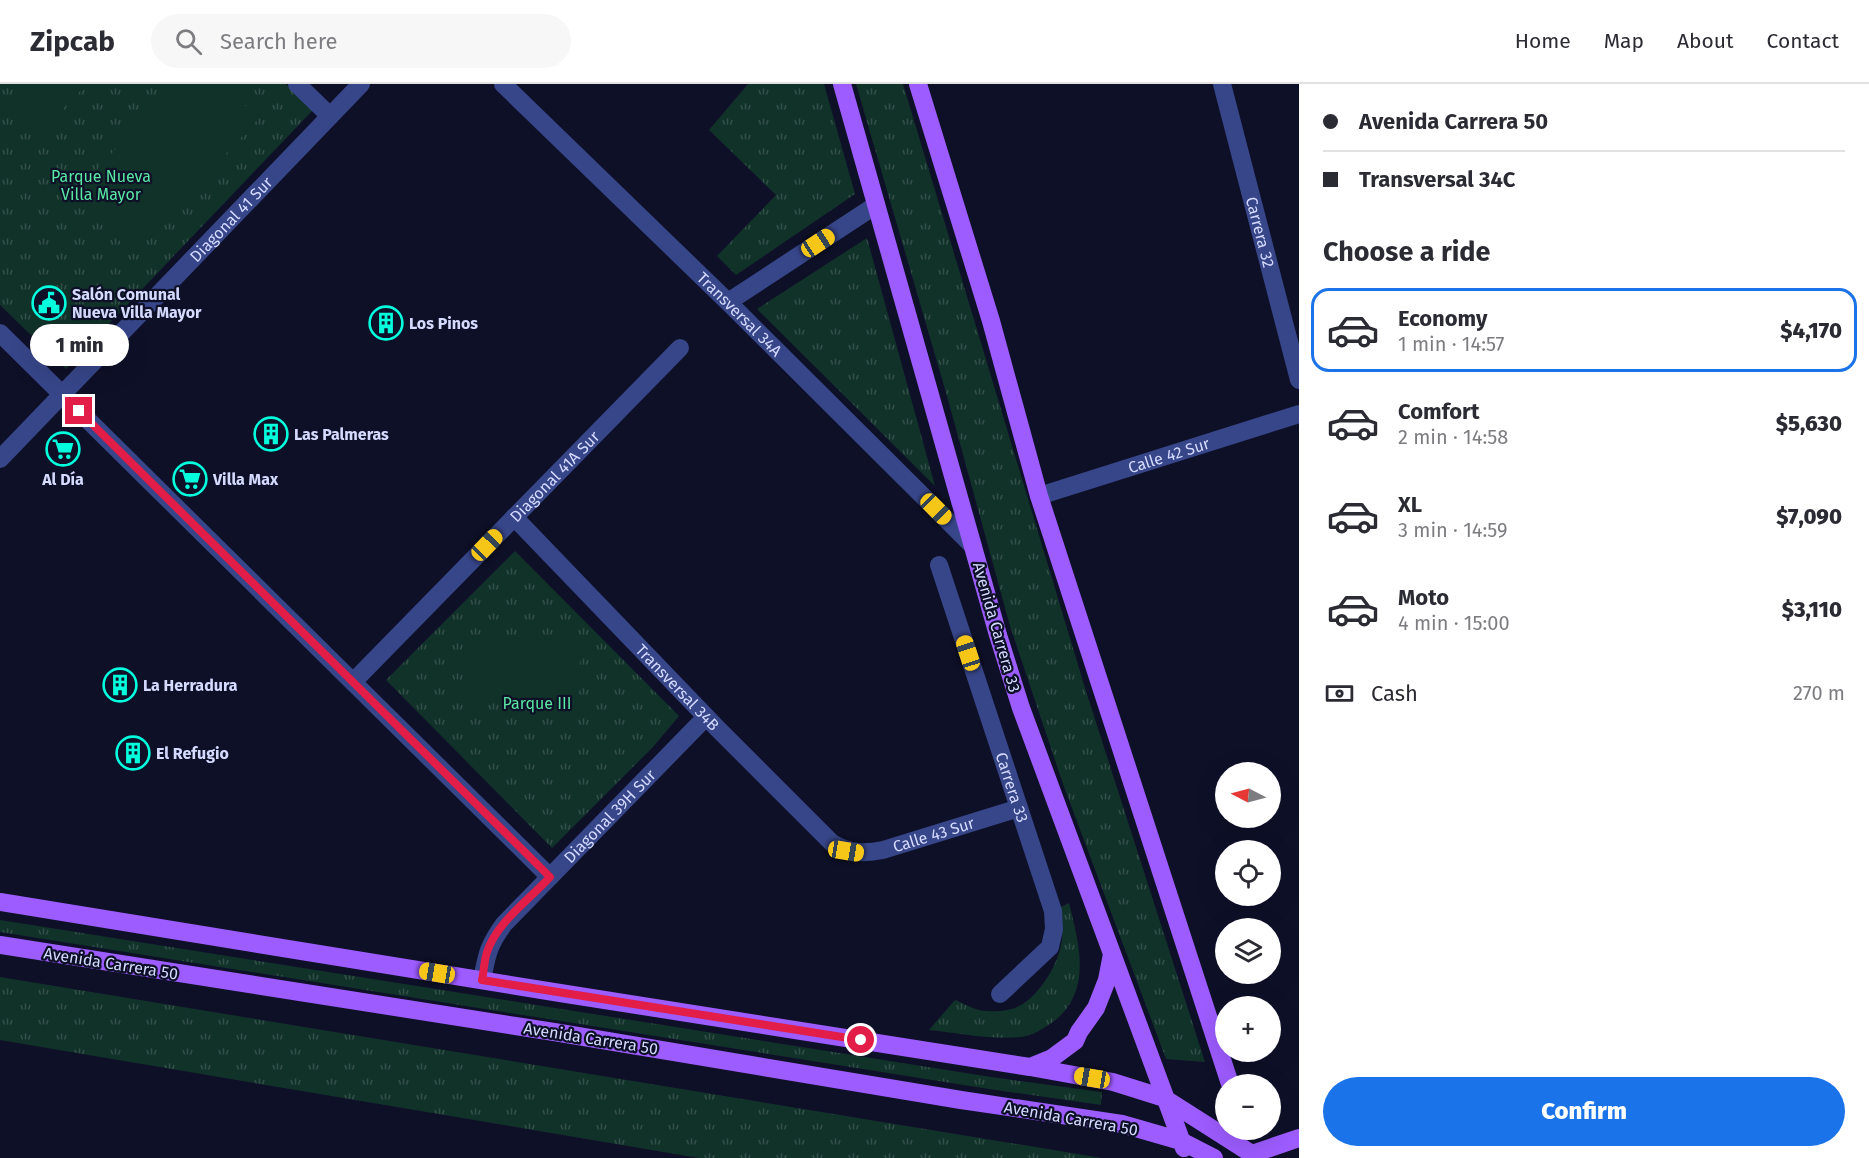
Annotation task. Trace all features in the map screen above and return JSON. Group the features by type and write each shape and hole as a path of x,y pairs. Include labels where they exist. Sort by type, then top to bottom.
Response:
{"main road":[{"name":"Avenida Carrera 33","path":"842,84 998,635 1021,708 1188,1158"},
{"path":"918,84 991,321 1039,496 1227,1074"},
{"path":"0,903 1030,1066 1113,1082 1164,1098 1253,1156"},
{"name":"Avenida Carrera 50","path":"0,945 1122,1124 1181,1140 1214,1158"},
{"path":"1030,1066 1052,1058 1075,1041 1096,1008 1107,980 1112,951"},
{"path":"1253,1156 1299,1138"},
{"path":"1248,1140 1253,1156"}],"street":[{"path":"297,84 330,116"},
{"name":"Diagonal 41 Sur","path":"0,459 361,84"},
{"name":"Transversal 34A","path":"503,84 728,302 973,546"},
{"name":"Carrera 32","path":"1222,84 1299,380"},
{"path":"728,302 876,205"},
{"path":"0,333 550,877"},
{"name":"Diagonal 41A Sur","path":"353,682 680,348"},
{"name":"Calle 42 Sur","path":"1039,496 1299,414"},
{"name":"Transversal 34B","path":"514,517 815,828 832,843 846,851"},
{"name":"Carrera 33","path":"939,565 1053,911 1054,929 1050,947 1000,994"},
{"name":"Diagonal 39H Sur","path":"482,980 486,954 492,940 504,924 706,717"},
{"name":"Calle 43 Sur","path":"846,851 863,854 884,850 1019,808"}],"green space":[{"name":"Parque Nueva Villa Mayor","path":"0,84 286,84 313,110 66,369 0,305"},
{"path":"37,84 87,84 42,130 16,105"},
{"path":"175,84 223,84 259,118 134,254 72,197"},
{"path":"748,84 824,84 855,194 736,275 717,256 776,195 709,130"},
{"path":"856,84 903,84 1085,688 1205,1062 1166,1059 1063,784 1010,626 947,396"},
{"path":"867,238 935,486 757,309"},
{"name":"Parque III","path":"515,551 679,716 653,747 552,848 386,680"},
{"path":"464,638 580,640 579,704 463,702"},
{"path":"1069,903 1079,950 1078,982 1074,996 1066,1010 1053,1022 1034,1033 1009,1038 929,1030 955,1000 978,1010 998,1011 1015,1008 1034,995 1054,966 1061,946 1062,930 1057,909"},
{"path":"0,920 991,1077 1102,1092 1101,1105 0,932"},
{"path":"0,977 1102,1158 699,1158 0,1040"}],"place":[{"name":"Salón Comunal Nueva Villa Mayor","path":"49,303"},
{"name":"Los Pinos","path":"386,323"},
{"name":"Las Palmeras","path":"271,434"},
{"name":"Al Día","path":"63,449"},
{"name":"Villa Max","path":"190,479"},
{"name":"La Herradura","path":"120,685"},
{"name":"El Refugio","path":"133,753"}],"route":[{"path":"79,411 550,877 504,924 492,940 486,954 482,980 861,1040"}]}
